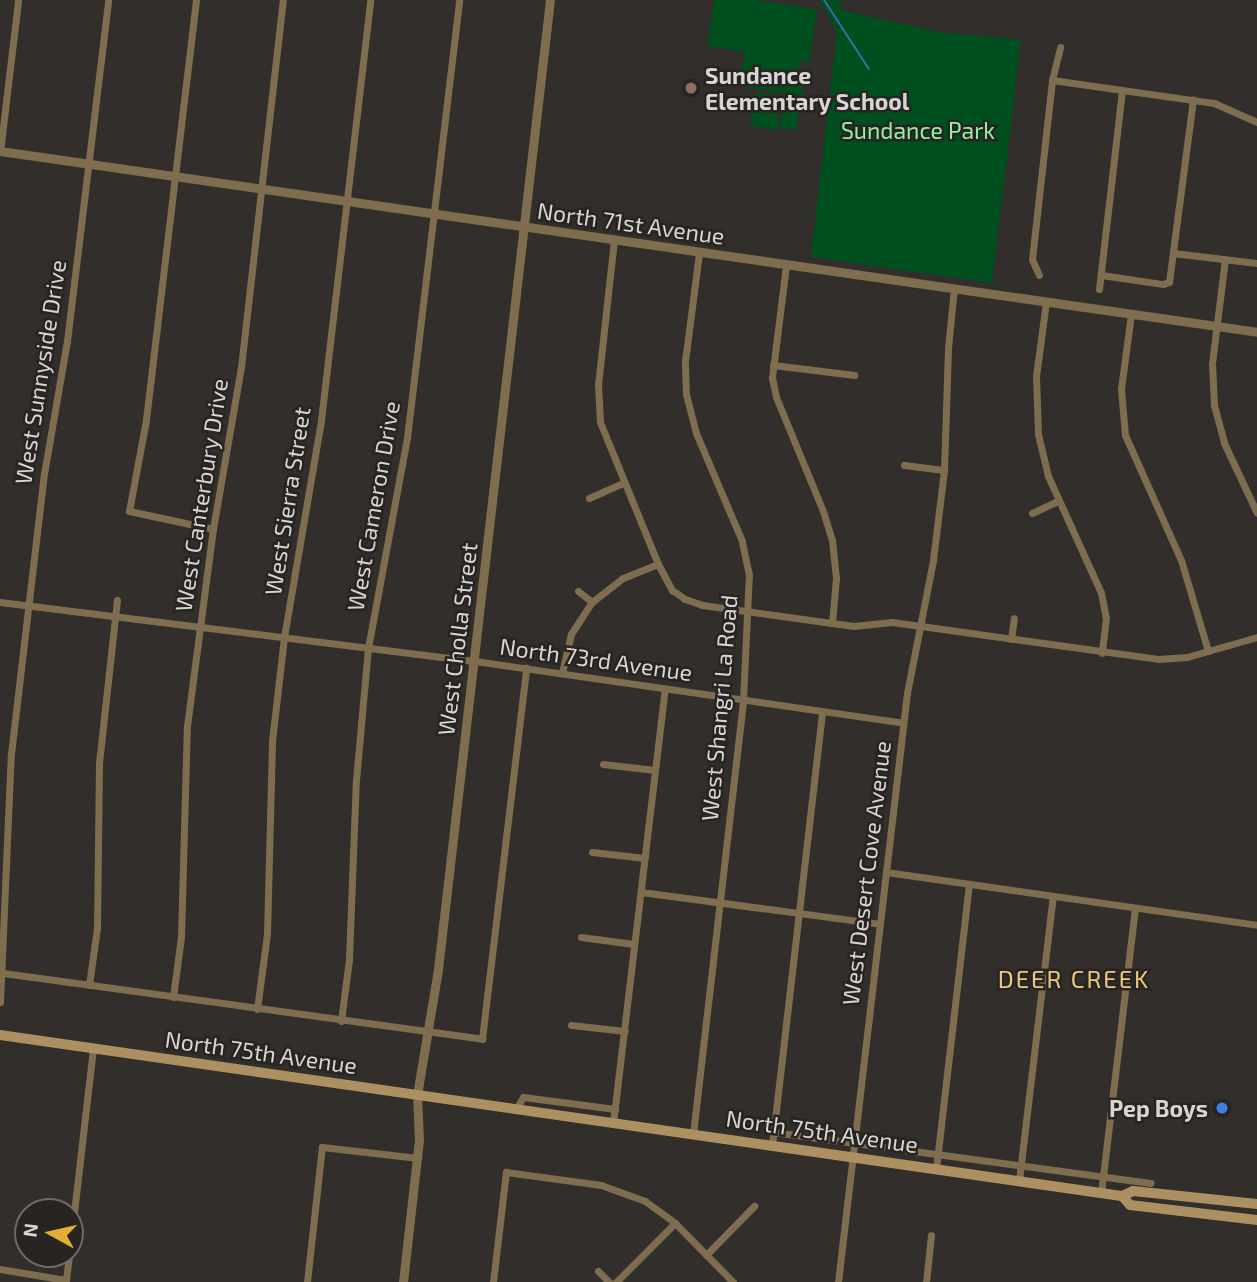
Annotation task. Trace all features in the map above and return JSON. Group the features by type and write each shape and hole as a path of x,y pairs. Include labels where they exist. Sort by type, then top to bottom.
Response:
{"main road":[{"name":"North 75th Avenue","path":"0,1035 1122,1196 1133,1191 1257,1204"},
{"path":"1134,1206 1139,1201 1160,1200 1163,1195"},
{"path":"1122,1196 1134,1206 1257,1220"}],"street":[{"path":"0,152 18,0"},
{"name":"West Sunnyside Drive","path":"0,1002 3,973 4,820 11,754 44,474 67,341 108,0"},
{"path":"196,0 145,425 129,511 213,529"},
{"name":"West Canterbury Drive","path":"173,997 181,937 185,749 213,529 237,391 283,0"},
{"name":"West Sierra Street","path":"257,1009 267,934 272,741 284,637 321,420 370,0"},
{"name":"West Cameron Drive","path":"341,1021 349,959 356,780 368,648 407,438 459,0"},
{"name":"West Cholla Street","path":"403,1282 418,1158 417,1095 428,1033 475,661 550,0"},
{"path":"1039,275 1032,259 1052,80 1060,47"},
{"path":"1052,80 1220,104 1257,122"},
{"path":"1099,289 1122,90"},
{"path":"1101,275 1163,285 1169,282 1193,100"},
{"name":"North 71st Avenue","path":"0,152 1257,332"},
{"path":"614,240 598,384 598,409 603,432 657,564 672,590 685,599 702,605 854,626 892,622 1102,653 1169,660 1257,637"},
{"name":"West Shangri La Road","path":"693,1134 743,700 748,611 746,552 696,433 686,394 685,361 699,253"},
{"path":"1173,253 1257,263"},
{"path":"1224,259 1212,364 1213,405 1224,443 1257,513"},
{"path":"786,265 773,365 776,397 823,511 832,540 836,578 832,623"},
{"name":"West Desert Cove Avenue","path":"838,1282 903,723 918,626 933,560 944,470 947,356 954,288"},
{"path":"1046,302 1035,376 1035,411 1041,448 1058,500 1101,593 1105,618 1102,653"},
{"path":"1131,314 1121,389 1125,435 1177,550 1208,651"},
{"path":"773,365 854,375"},
{"path":"905,465 944,470"},
{"path":"589,498 623,483"},
{"path":"1032,513 1058,500"},
{"path":"562,673 571,634 592,601 622,578 657,564"},
{"path":"578,591 592,601"},
{"path":"89,985 97,928 99,763 117,600"},
{"name":"North 73rd Avenue","path":"0,602 475,661 903,723"},
{"path":"1011,639 1014,618"},
{"path":"3,973 482,1039 526,668"},
{"path":"613,1123 665,689"},
{"path":"772,1145 822,712"},
{"path":"603,764 655,770"},
{"path":"592,852 645,858"},
{"path":"886,872 1257,925"},
{"path":"936,1169 969,884"},
{"path":"640,892 880,925"},
{"path":"1018,1180 1053,896"},
{"path":"1101,1193 1135,908"},
{"path":"581,937 634,944"},
{"path":"571,1024 625,1031"},
{"path":"76,1198 93,1049"},
{"name":"North 75th Avenue","path":"516,1109 523,1097 615,1109"},
{"name":"North 75th Avenue","path":"773,1132 1151,1183"},
{"path":"307,1282 322,1147 418,1158"},
{"path":"494,1282 506,1172 614,1188 652,1205 676,1223 733,1282"},
{"path":"706,1255 754,1206"},
{"path":"616,1282 676,1223"},
{"path":"926,1282 931,1236"},
{"path":"0,1269 66,1280 67,1268"},
{"path":"598,1271 609,1282"}],"green space":[{"path":"714,0 756,0 817,9 809,62 798,61 804,96 745,87 740,78 745,52 707,46"},
{"name":"Sundance Park","path":"820,0 841,1 840,10 938,32 1021,40 992,283 811,257 837,32"},
{"path":"756,92 783,97 780,112 753,108"},
{"path":"785,100 801,103 796,130 780,127"},
{"path":"753,110 780,115 777,130 750,126"}],"waterway":[{"path":"824,0 869,69"}],"place":[{"name":"Sundance Elementary School","path":"691,88"},
{"name":"Pep Boys","path":"1222,1108"}],"district":[{"name":"DEER CREEK","path":"1074,979"}]}
